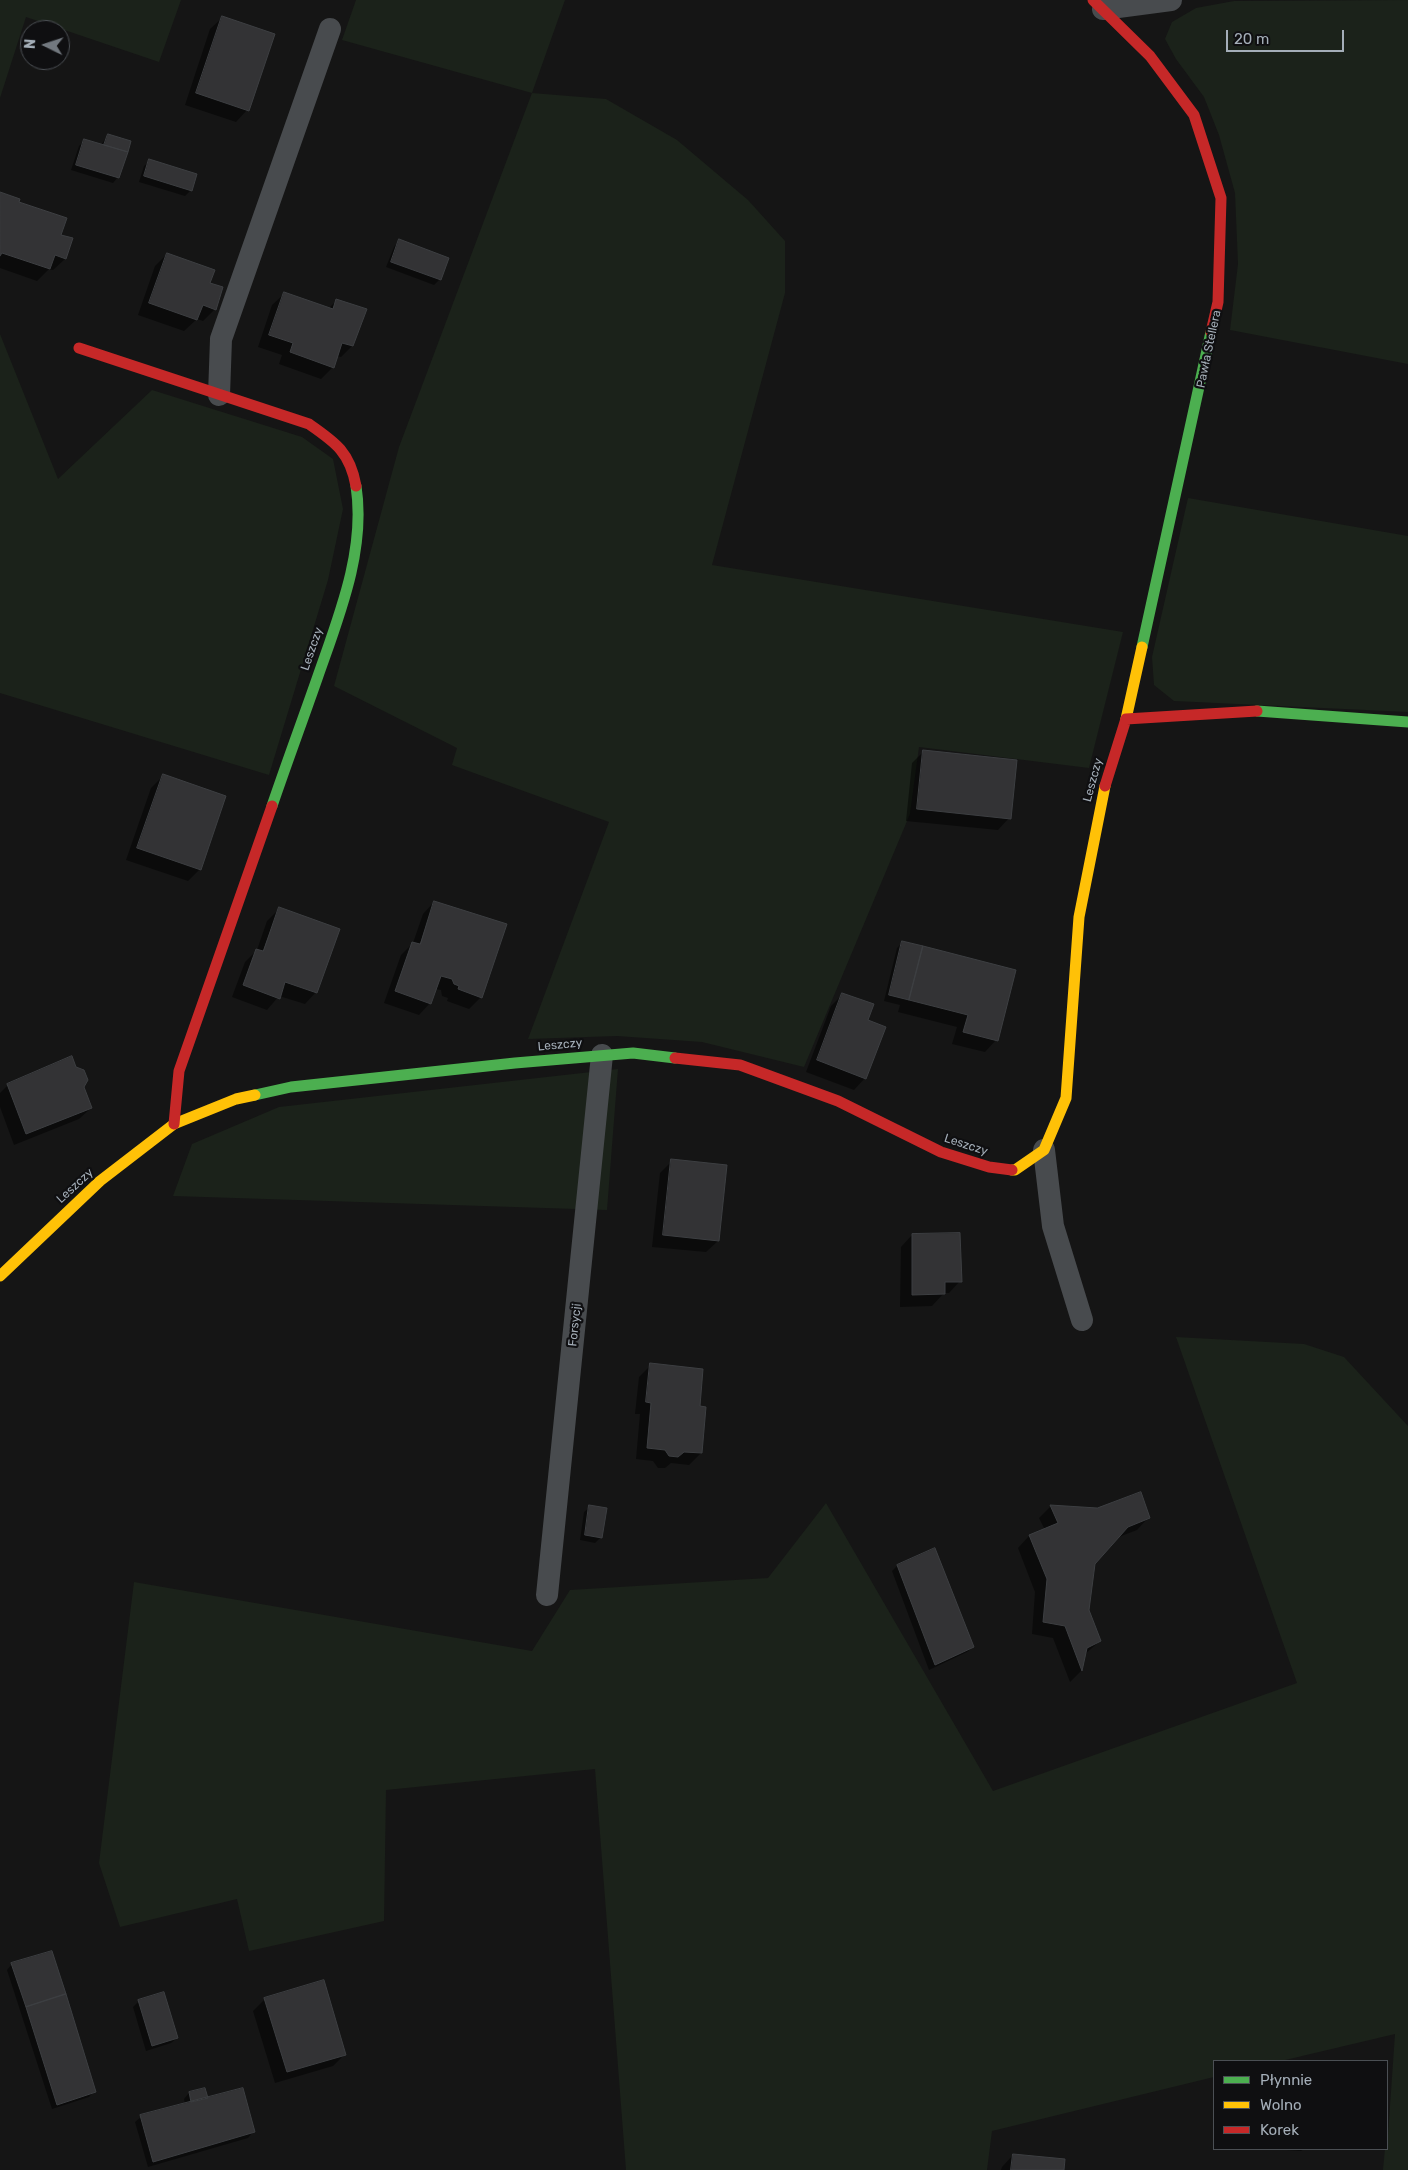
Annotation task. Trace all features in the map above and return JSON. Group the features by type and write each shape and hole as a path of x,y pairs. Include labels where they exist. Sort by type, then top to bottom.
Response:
{"street":[{"name":"Pawła Stellera","path":"1098,4 1150,56 1194,115 1221,198 1218,302 1126,719"},
{"name":"Leszczy","path":"78,348 309,424 334,441 353,470 358,494 356,541 344,601 180,1071 174,1124"},
{"path":"1126,719 1256,711 1408,722"},
{"name":"Leszczy","path":"0,1276 100,1181 174,1124 236,1099 291,1087 515,1062 633,1053 740,1065 838,1101 941,1152 989,1167 1016,1170 1044,1150 1066,1098 1079,917 1103,791 1126,719"}],"lane":[{"name":"Pawła Stellera","path":"1098,4 1170,0"},
{"path":"219,394 222,339 330,29"},
{"name":"Forsycji","path":"547,1596 602,1055"},
{"path":"1044,1150 1053,1226 1082,1320"}],"shaded area":[{"path":"0,0 181,0 159,62 70,32 70,20 35,20 26,17 25,20 20,20 20,36 0,98"},
{"path":"356,0 565,0 532,93 342,40"},
{"path":"1408,0 1408,364 1230,330 1238,264 1235,193 1219,135 1204,97 1176,59 1165,39 1172,22 1196,8 1234,1"},
{"path":"532,93 606,99 677,140 748,200 785,241 785,293 712,565 1123,632 1089,768 919,747 910,814 804,1067 702,1042 617,1036 528,1039 609,822 452,765 457,748 334,686 399,447"},
{"path":"0,334 58,479 152,390 302,437 333,459 343,509 328,580 269,775 0,693"},
{"path":"1188,498 1408,536 1408,712 1174,701 1154,685 1152,657"},
{"path":"618,1069 607,1210 173,1196 192,1144 279,1107"},
{"path":"1176,1337 1304,1344 1344,1357 1408,1426 1408,2170 1383,2170 1385,2150 1388,2150 1395,2034 1285,2060 1213,2060 1213,2077 992,2131 987,2170 626,2170 595,1769 386,1790 384,1921 249,1951 237,1899 120,1927 99,1863 134,1582 532,1651 570,1590 768,1578 826,1503 993,1791 1297,1683"}],"building":[{"path":"222,16 275,34 249,111 196,93"},
{"path":"108,134 131,141 128,152 104,145"},
{"path":"84,139 128,152 119,178 76,165"},
{"path":"149,159 197,174 192,191 144,176"},
{"path":"0,192 20,199 19,202 67,218 61,235 73,238 66,259 55,255 50,269 2,253 0,256"},
{"path":"399,239 449,258 441,280 391,262"},
{"path":"167,253 215,270 210,283 223,287 216,310 203,305 197,320 149,303"},
{"path":"284,292 333,309 336,299 367,309 353,346 342,343 334,368 290,352 293,343 269,335"},
{"path":"923,750 1017,760 1011,819 917,809"},
{"path":"163,774 226,796 201,870 137,848"},
{"path":"434,901 507,924 482,998 458,989 459,986 454,984 452,979 441,976 431,1004 395,991 412,942 420,944"},
{"path":"279,907 340,929 317,993 285,982 280,999 243,985 256,949 263,951"},
{"path":"902,941 923,946 909,1000 889,995"},
{"path":"923,946 1016,970 998,1041 963,1032 968,1015 909,1000"},
{"path":"842,993 874,1004 868,1020 886,1027 866,1079 817,1060"},
{"path":"72,1056 76,1067 84,1070 88,1080 84,1087 92,1108 26,1134 7,1084"},
{"path":"671,1159 727,1165 719,1241 663,1235"},
{"path":"960,1233 962,1282 945,1282 945,1294 912,1295 912,1234"},
{"path":"650,1363 703,1369 700,1406 706,1407 702,1453 684,1452 678,1457 669,1456 665,1450 647,1448 651,1403 646,1402"},
{"path":"1141,1492 1150,1518 1128,1527 1095,1564 1089,1610 1101,1641 1087,1648 1082,1671 1065,1626 1043,1622 1047,1579 1029,1535 1058,1523 1050,1505 1097,1508"},
{"path":"589,1505 607,1508 602,1538 585,1535"},
{"path":"935,1548 974,1647 935,1665 897,1565"},
{"path":"52,1951 66,1994 26,2007 11,1963"},
{"path":"324,1980 346,2055 287,2072 264,1998"},
{"path":"164,1992 178,2038 152,2046 138,2000"},
{"path":"66,1994 96,2092 57,2105 26,2007"},
{"path":"205,2088 208,2098 191,2102 189,2092"},
{"path":"243,2088 255,2132 153,2162 140,2115"},
{"path":"1013,2154 1065,2159 1064,2170 1011,2170"}],"traffic: fast":[{"path":"1142,647 1211,332"},
{"path":"272,806 349,582 357,534 356,486"},
{"path":"1257,711 1408,722"},
{"path":"255,1095 291,1087 515,1063 633,1053 675,1058"}],"traffic: slow":[{"path":"1126,719 1142,647"},
{"path":"1012,1170 1015,1170 1044,1150 1066,1098 1079,917 1105,786"},
{"path":"0,1276 100,1181 174,1124 236,1099 255,1095"}],"traffic: jam":[{"path":"1093,0 1150,56 1194,115 1221,198 1218,302 1211,332"},
{"path":"79,348 309,424 340,449 350,464 356,486"},
{"path":"1105,786 1126,719 1257,711"},
{"path":"174,1124 179,1071 272,806"},
{"path":"675,1058 740,1065 838,1101 941,1152 989,1167 1012,1170"}]}
